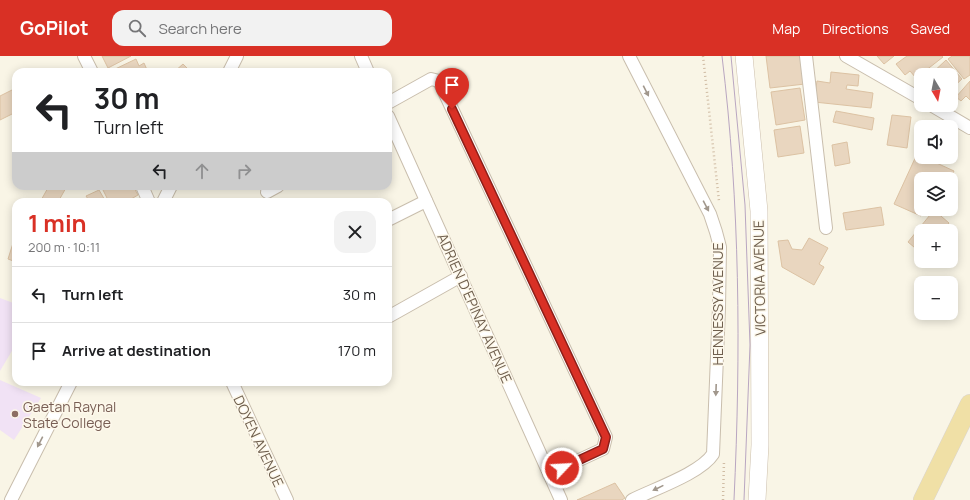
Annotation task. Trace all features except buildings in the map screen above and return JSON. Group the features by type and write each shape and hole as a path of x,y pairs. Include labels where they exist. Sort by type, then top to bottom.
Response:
{"main road":[{"name":"VICTORIA AVENUE","path":"744,56 759,211 760,445 757,500"},
{"path":"923,500 970,404"}],"street":[{"path":"84,56 90,68"},
{"path":"231,68 237,56"},
{"path":"361,56 366,68"},
{"name":"HENNESSY AVENUE","path":"629,56 710,214 720,247 713,454 708,461 698,468 632,500"},
{"path":"806,56 826,228"},
{"path":"846,56 914,95"},
{"path":"392,101 430,79 439,81 606,437 603,449 549,474"},
{"path":"943,112 970,128"},
{"name":"ADRIEN D'EPINAY AVENUE","path":"392,131 461,276 561,500"},
{"path":"267,192 271,190"},
{"path":"392,218 426,201"},
{"path":"392,315 461,276"},
{"path":"10,500 69,386"},
{"name":"DOYEN AVENUE","path":"234,386 287,500"}],"shaded area":[{"name":"Gaetan Raynal State College","path":"0,298 12,302 12,351 0,371"},
{"name":"Gaetan Raynal State College","path":"0,380 41,398 14,440 0,430"}],"tram line":[{"path":"722,56 728,111 736,222 738,389 734,500"},
{"path":"731,56 745,205 750,345 744,500"}],"place":[{"name":"Gaetan Raynal State College","path":"15,414"}],"route":[{"path":"452,109 606,437 605,446 603,449 562,468"}]}
